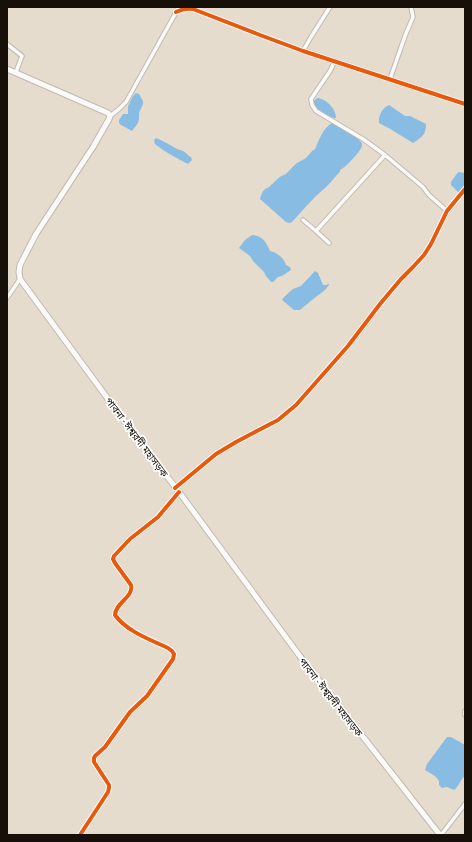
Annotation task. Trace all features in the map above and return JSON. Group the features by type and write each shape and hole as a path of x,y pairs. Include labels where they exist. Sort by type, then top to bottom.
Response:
{"main road":[{"path":"7,68 108,113 110,116 93,147 36,234 20,265 20,279"},
{"name":"পাবনা - ঈশ্বরদী মহাসড়ক","path":"20,279 299,655 441,835"}],"street":[{"path":"110,116 126,102 179,7"},
{"path":"303,51 330,7"},
{"path":"390,79 413,17 411,7"},
{"path":"176,12 183,9 192,8 303,51 465,104"},
{"path":"7,44 22,56 16,72"},
{"path":"335,61 311,99 314,108 320,114 363,139 385,155 423,187 429,195 447,210"},
{"path":"316,232 385,155"},
{"path":"80,835 108,792 109,788 94,762 95,756 104,747 130,712 147,696 174,656 174,652 168,648 130,629 116,618 116,610 132,589 131,585 115,564 113,559 114,556 130,539 165,510 177,492 216,454 278,420 296,405 348,346 397,284 424,255 431,244 447,210 465,189"},
{"path":"303,220 329,243"},
{"path":"7,298 20,279"},
{"path":"441,835 465,804"}],"water":[{"path":"136,93 139,94 143,104 139,113 138,123 132,131 121,125 119,120 123,114 128,114 128,106"},
{"path":"317,98 324,100 333,108 336,118 325,114 318,109 314,103"},
{"path":"389,105 405,116 410,116 426,124 425,131 419,139 413,143 379,123 381,112"},
{"path":"332,123 354,135 361,141 362,146 354,158 340,170 340,172 329,184 292,222 286,222 260,199 262,193 279,177 286,174 315,149 324,131"},
{"path":"156,138 184,152 191,157 192,160 188,164 167,152 155,144 154,140"},
{"path":"458,172 465,173 465,187 460,192 458,192 451,185 451,182"},
{"path":"252,235 264,240 270,251 280,256 291,270 271,282 250,256 239,248 245,240"},
{"path":"315,271 318,273 323,285 329,285 323,292 300,310 294,310 282,300 293,289 301,286"},
{"path":"447,737 451,737 465,745 465,776 454,790 447,787 442,788 435,776 425,770 427,764"}],"cycle path":[{"path":"176,12 184,9 193,9 303,51 465,104"},
{"path":"175,488 216,454 278,420 296,405 348,346 401,279 424,255 447,211 465,189"},
{"path":"80,835 108,792 109,788 109,785 94,762 95,756 105,747 130,712 147,696 173,659 174,654 168,648 132,630 115,615 118,607 130,593 131,585 113,559 130,539 158,517 179,492"}]}
